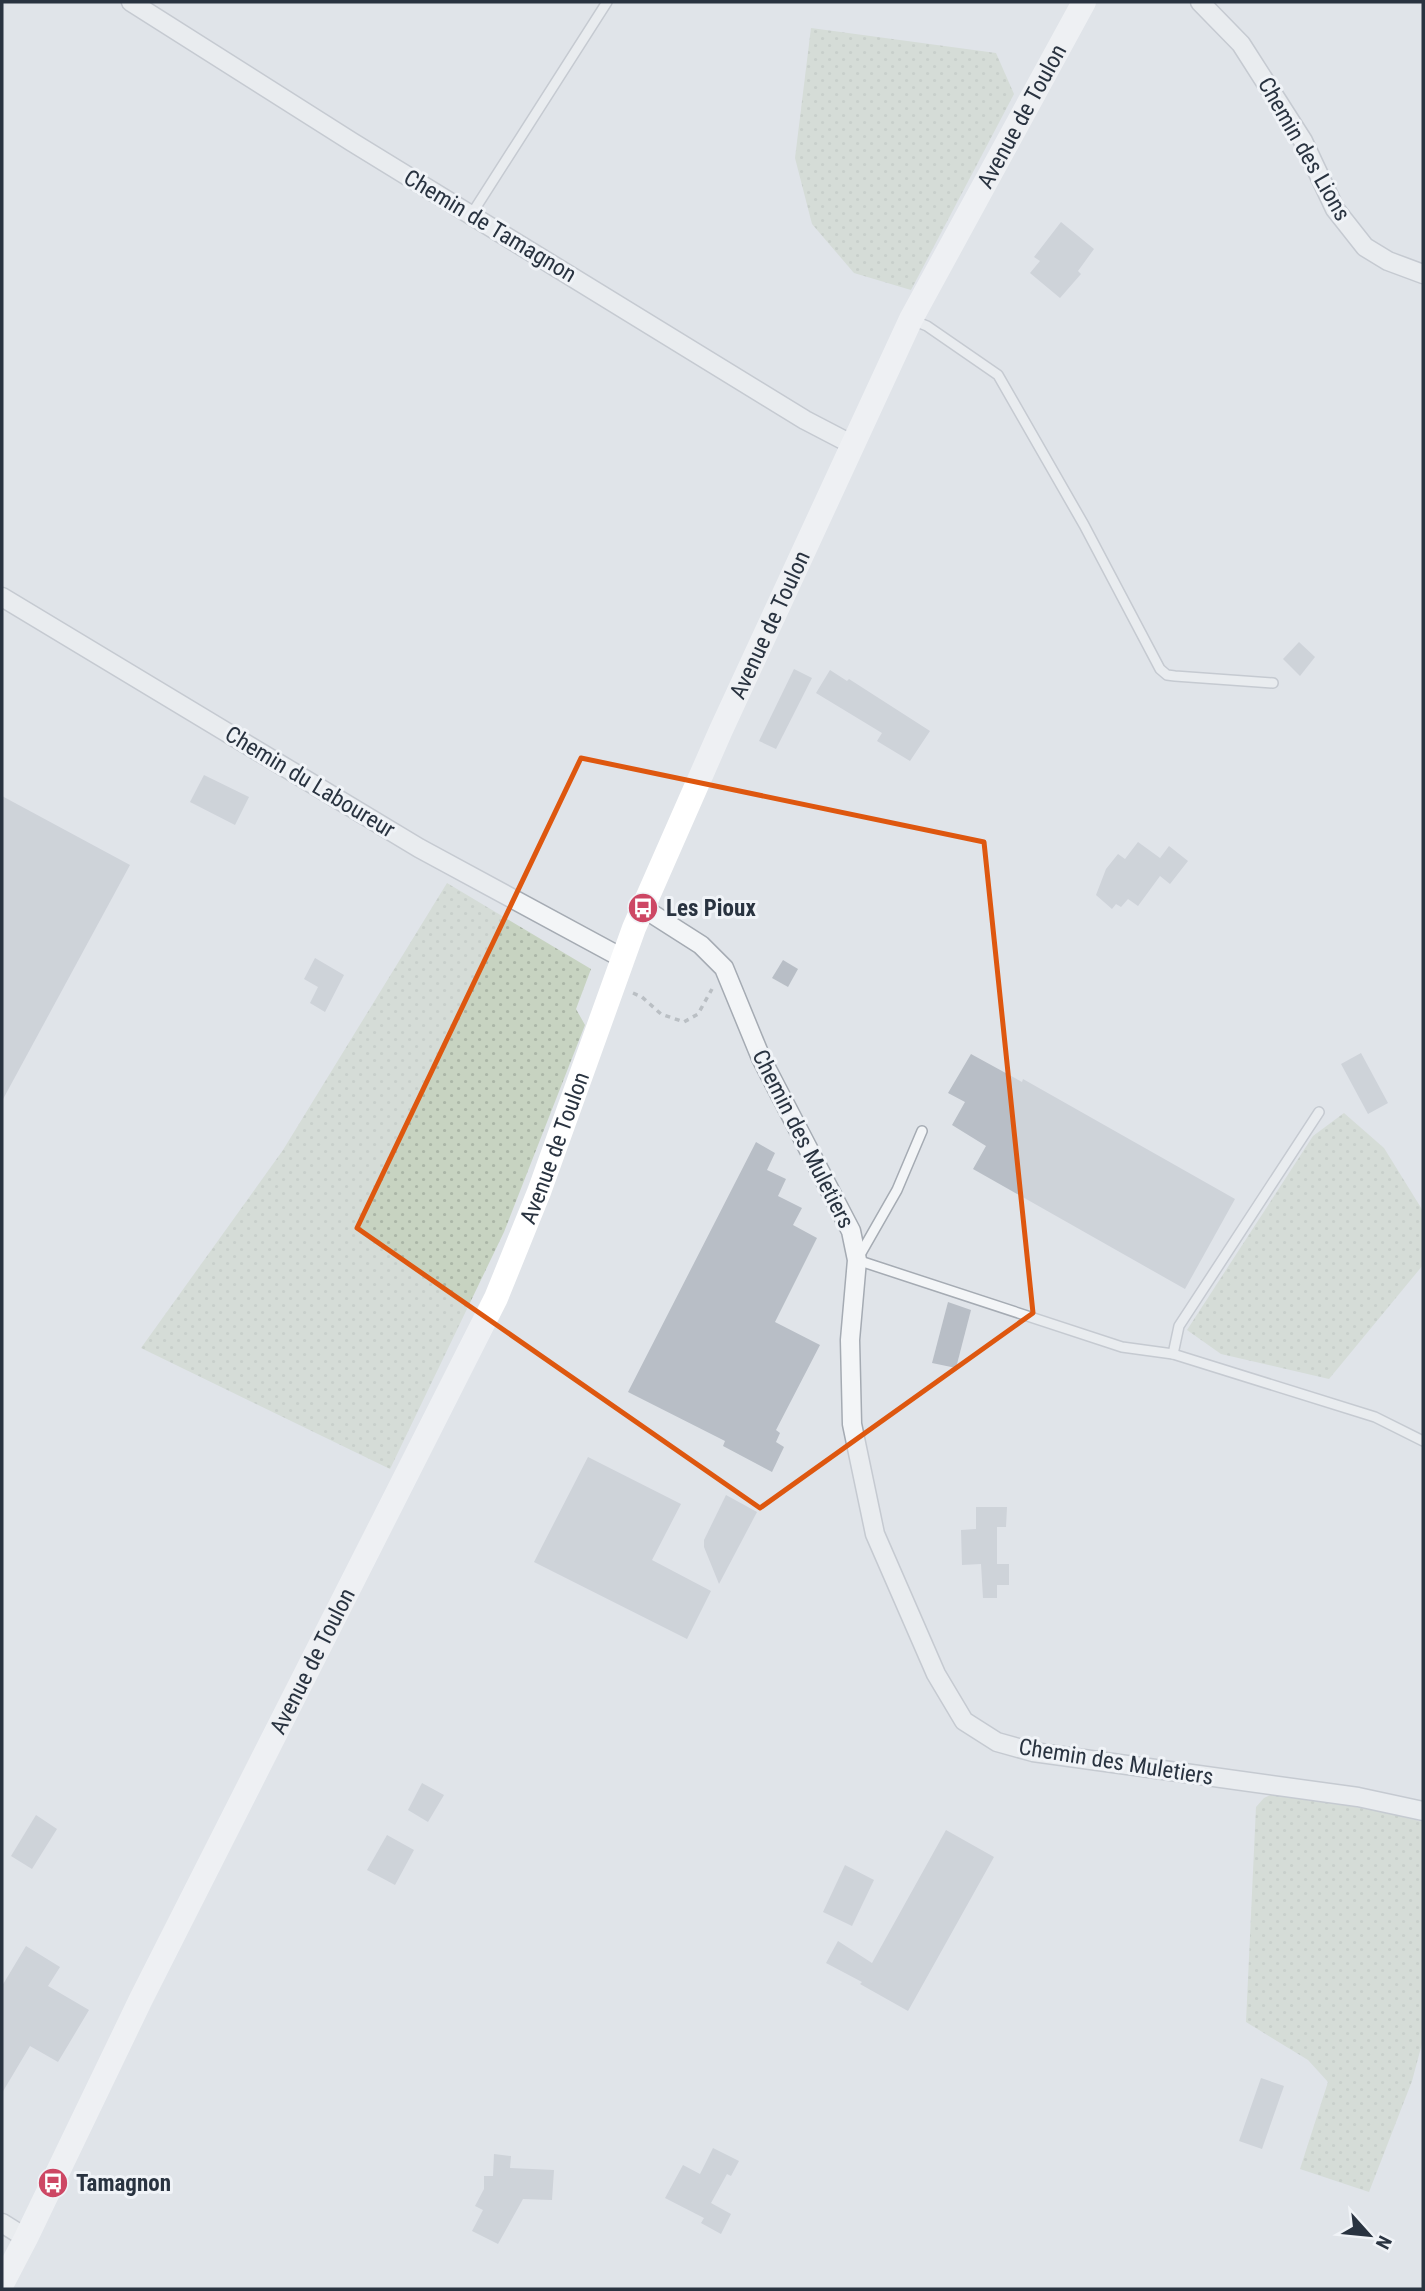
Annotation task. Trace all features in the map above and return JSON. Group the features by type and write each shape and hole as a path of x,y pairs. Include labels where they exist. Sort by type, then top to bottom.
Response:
{"main road":[{"name":"Avenue de Toulon","path":"2,2284 141,1999 496,1298 539,1192 643,908 721,730 911,319 1084,2"}],"street":[{"name":"Chemin de Tamagnon","path":"131,2 805,420 853,445"},
{"name":"Chemin des Lions","path":"1200,2 1241,44 1303,141 1335,209 1364,247 1388,261 1423,274"},
{"name":"Chemin du Laboureur","path":"2,597 419,848 624,959"},
{"name":"Chemin des Muletiers","path":"643,908 701,945 724,968 761,1058 851,1231 857,1260 850,1340 852,1424 875,1534 936,1674 964,1721 997,1742 1033,1752 1358,1797 1423,1811"},
{"path":"2,2223 26,2238"}],"lane":[{"path":"471,215 607,2"},
{"path":"911,319 927,326 998,374 1084,525 1160,668 1175,676 1273,683"},
{"path":"1173,1354 1179,1326 1319,1112"},
{"path":"922,1130 897,1190 857,1260 1122,1347 1173,1354 1375,1417 1423,1441"}],"path":[{"path":"615,985 642,997 661,1014 684,1022 698,1014 724,968"}],"highlighted area":[{"path":"581,758 984,842 1033,1313 760,1508 357,1228"}],"green space":[{"path":"811,28 996,53 1014,94 911,290 854,273 812,224 795,158"},
{"path":"447,883 591,969 576,1009 585,1025 504,1232 390,1469 141,1348 283,1150"},
{"path":"1344,1113 1384,1148 1423,1211 1423,1265 1329,1379 1221,1354 1187,1330 1313,1136"},
{"path":"1275,1793 1384,1812 1423,1822 1423,2040 1412,2081 1369,2192 1300,2169 1328,2082 1308,2060 1246,2022 1256,1807 1264,1798"}],"building":[{"path":"1061,222 1094,249 1078,271 1081,274 1060,298 1030,273 1040,261 1034,257"},
{"path":"1299,642 1315,657 1300,676 1283,659"},
{"path":"794,669 812,678 776,749 759,741"},
{"path":"830,670 847,681 849,679 930,731 910,761 877,741 882,733 816,693"},
{"path":"204,775 249,797 235,825 190,802"},
{"path":"2,796 130,865 2,1101"},
{"path":"1138,842 1160,858 1169,846 1188,861 1170,884 1160,876 1138,906 1128,899 1121,907 1116,904 1112,909 1096,895 1106,869 1118,854 1125,859"},
{"path":"315,958 344,975 325,1012 310,1003 318,987 304,979"},
{"path":"783,960 798,969 788,987 772,978"},
{"path":"1361,1053 1388,1103 1368,1114 1341,1064"},
{"path":"971,1054 1022,1082 1023,1079 1235,1199 1185,1289 973,1169 986,1146 952,1125 965,1102 948,1093"},
{"path":"756,1142 775,1153 767,1170 786,1179 778,1196 802,1208 793,1225 817,1238 775,1322 820,1345 776,1430 780,1433 776,1442 784,1447 772,1472 723,1446 725,1441 628,1392"},
{"path":"948,1302 971,1310 956,1368 932,1363"},
{"path":"588,1457 681,1504 652,1560 711,1591 687,1639 534,1562"},
{"path":"726,1495 757,1512 719,1584 704,1547 704,1540"},
{"path":"976,1507 1007,1507 1006,1527 997,1527 997,1564 1009,1564 1009,1585 997,1585 997,1598 983,1598 981,1564 962,1565 961,1530 976,1529"},
{"path":"422,1783 444,1795 428,1822 408,1810"},
{"path":"36,1815 57,1829 32,1869 11,1856"},
{"path":"946,1830 994,1857 908,2011 826,1963 838,1941 872,1963"},
{"path":"387,1835 414,1850 395,1885 367,1870"},
{"path":"845,1865 874,1880 852,1926 823,1912"},
{"path":"26,1946 60,1967 48,1986 89,2010 58,2062 30,2046 2,2093 2,1986"},
{"path":"1261,2078 1284,2086 1262,2149 1239,2141"},
{"path":"713,2148 739,2161 731,2176 727,2174 711,2203 731,2214 721,2234 701,2223 704,2218 665,2198 683,2165 700,2174"},
{"path":"494,2154 511,2156 510,2168 554,2170 552,2200 523,2199 498,2244 472,2231 483,2210 475,2206 484,2189 484,2176 493,2176"}],"place":[{"name":"Les Pioux","path":"643,908"},
{"name":"Tamagnon","path":"53,2183"}]}
